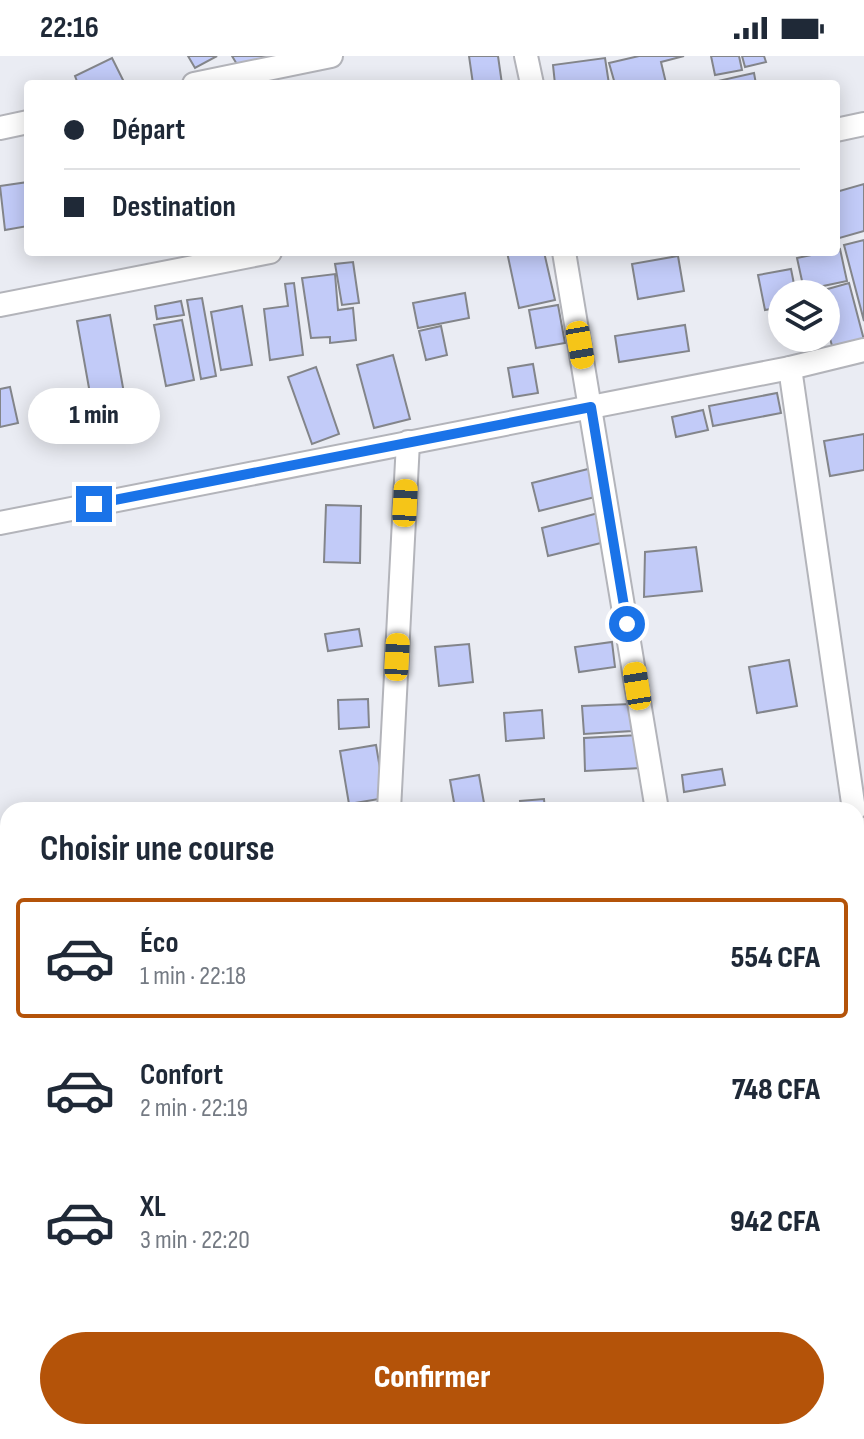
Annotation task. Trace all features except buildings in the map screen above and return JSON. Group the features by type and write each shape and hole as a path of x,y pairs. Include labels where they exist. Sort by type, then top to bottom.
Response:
{"street":[{"path":"214,80 331,56"},
{"path":"526,56 531,80"},
{"path":"0,128 24,123"},
{"path":"840,129 864,124"},
{"path":"0,305 250,256"},
{"path":"565,256 656,802"},
{"path":"0,523 790,368 864,350"},
{"path":"790,368 853,802"},
{"path":"389,802 408,442"}],"route":[{"path":"94,504 591,407 627,624"}]}
